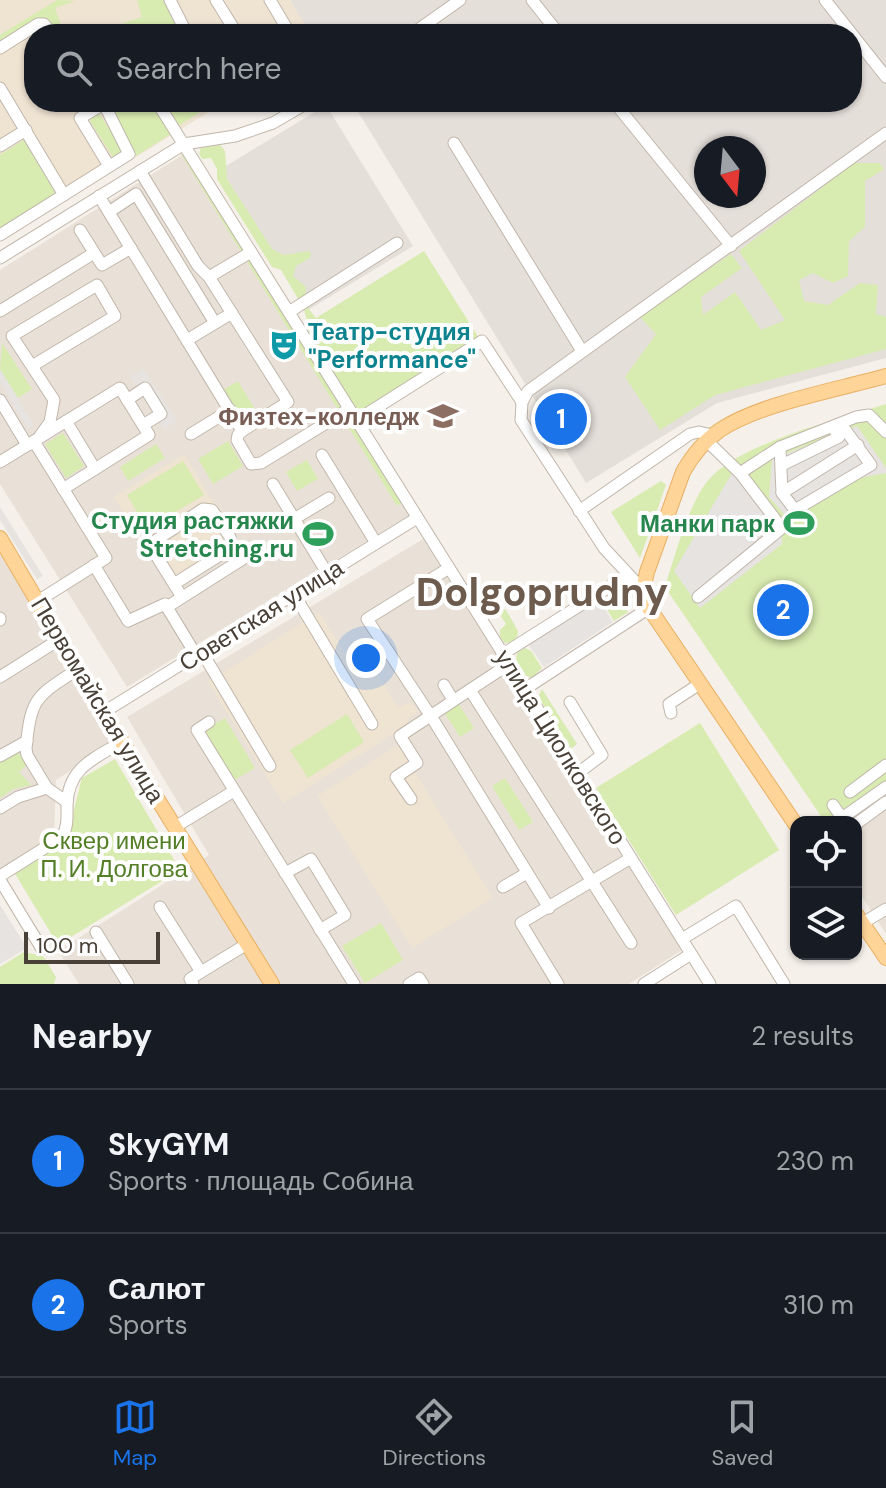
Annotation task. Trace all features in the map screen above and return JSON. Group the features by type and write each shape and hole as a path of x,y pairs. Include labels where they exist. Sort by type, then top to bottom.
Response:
{"main road":[{"path":"790,816 649,608 643,590 676,488 691,458 710,438 730,424 767,410 886,376"},
{"name":"Первомайская улица","path":"0,538 7,562 38,601 272,984"},
{"path":"862,927 886,958"}],"street":[{"path":"170,0 178,24"},
{"path":"216,0 231,24"},
{"path":"270,0 284,24"},
{"path":"426,24 460,0"},
{"path":"532,0 551,24"},
{"path":"825,0 844,24"},
{"path":"0,48 24,35"},
{"path":"862,47 886,77"},
{"path":"0,88 64,195"},
{"path":"89,112 80,118 109,166"},
{"path":"0,235 129,154 107,112"},
{"name":"улица Циолковского","path":"163,112 710,984"},
{"path":"0,258 184,144 235,136 273,123 292,112"},
{"path":"622,112 731,246"},
{"path":"0,146 26,130"},
{"path":"643,590 604,548 579,511 521,420 522,402 528,391 582,351 886,133"},
{"path":"454,143 582,351"},
{"path":"140,171 198,266 209,277 288,402 238,435 237,440 251,464 261,463 349,409"},
{"path":"109,212 136,194 215,323"},
{"path":"99,196 242,431"},
{"path":"80,230 102,265 131,248"},
{"path":"289,312 397,243"},
{"path":"209,277 251,252"},
{"path":"0,311 94,253"},
{"path":"32,366 115,316 97,285 12,336 54,400 50,422 40,436"},
{"path":"187,340 232,313"},
{"path":"357,420 482,341 522,402"},
{"path":"0,462 120,388 149,435 63,489"},
{"path":"127,400 145,388 161,414 143,425"},
{"path":"0,400 27,445"},
{"path":"191,434 230,410"},
{"path":"740,473 780,447 869,415 886,432"},
{"path":"66,421 95,469"},
{"path":"780,447 782,493 795,510 871,465 858,445 837,425"},
{"path":"782,465 839,437 837,425"},
{"path":"579,511 690,434 699,432 710,438 782,528 698,597"},
{"path":"27,445 35,443 106,558 38,601"},
{"path":"782,493 858,445"},
{"path":"322,455 376,543"},
{"path":"273,484 327,573"},
{"path":"294,519 329,498"},
{"path":"174,584 231,548 230,537 212,510 203,509 152,543 154,552 182,597"},
{"name":"Советская улица","path":"104,712 417,518"},
{"path":"167,607 252,553"},
{"path":"94,565 128,621 165,604 270,766"},
{"path":"449,568 367,619 549,908"},
{"path":"411,799 396,777 417,763 400,736 470,690 506,659 628,575"},
{"path":"294,594 372,724"},
{"path":"525,689 649,608"},
{"path":"0,677 60,639"},
{"path":"67,802 47,788 27,755 27,741 34,704 44,690 78,669"},
{"path":"671,713 669,704 701,683"},
{"path":"444,685 453,700"},
{"path":"470,690 631,943"},
{"path":"570,702 602,755 578,773"},
{"path":"209,722 197,730 354,984"},
{"path":"0,756 27,741"},
{"path":"42,949 0,878 62,837 67,827 68,786 75,774 122,742"},
{"path":"850,792 886,765"},
{"path":"845,816 886,787"},
{"path":"0,808 18,797 47,788"},
{"path":"175,827 234,791"},
{"path":"862,820 886,802"},
{"path":"833,805 837,816"},
{"path":"558,984 521,923 631,858"},
{"path":"285,873 311,859 325,881 345,915 320,930"},
{"path":"503,887 527,873"},
{"path":"682,939 736,906 784,984"},
{"path":"160,907 201,972"},
{"path":"862,921 884,913"},
{"path":"96,932 128,984"},
{"path":"193,984 190,979 247,944"},
{"path":"644,984 691,954"},
{"path":"409,984 419,978 423,984"}],"shaded area":[{"path":"0,0 290,0 304,24 24,24 24,112 209,112 0,241"},
{"path":"290,0 886,0 886,358 717,403 586,483 358,112 862,112 862,24 304,24"},
{"path":"315,112 330,112 413,246 308,310 221,169"},
{"path":"187,152 413,513 127,687 0,484 0,270"},
{"path":"0,369 34,425 28,429 0,382"},
{"path":"143,369 177,421 164,429 130,377"},
{"path":"857,426 886,468 886,473 855,479 789,520 769,497 772,459"},
{"path":"184,454 241,547 172,590 114,497"},
{"path":"732,473 782,537 782,544 700,608 674,571"},
{"path":"0,507 43,576 37,579 0,520"},
{"path":"423,539 682,950 629,984 79,984 58,951 209,855 127,717"},
{"path":"0,554 114,743 56,780 54,838 0,873"},
{"path":"596,596 613,622 544,667 526,641"},
{"path":"319,612 355,668 379,677 399,708 411,702 418,712 407,719 409,724 283,803 208,682"},
{"path":"398,745 493,898 412,948 317,796"},
{"path":"886,808 886,934 862,896 862,826"},
{"path":"0,905 27,948 0,964"}],"green space":[{"path":"57,0 75,1 55,8 61,24 24,24 24,32 0,45 0,35"},
{"path":"137,0 165,0 178,24 121,24 142,17"},
{"path":"98,112 123,150 116,157 113,157 91,123 90,117"},
{"path":"110,112 157,112 171,134 136,156"},
{"path":"169,112 200,112 178,126"},
{"path":"27,138 58,195 0,231 0,155"},
{"path":"220,145 225,151 227,179 272,249 284,255 309,251 311,254 310,258 296,266 293,276 306,287 305,304 316,318 424,251 479,338 358,414 305,325 308,323 303,307 281,270 272,267 217,179 217,169 211,158 202,159 199,153 201,148"},
{"path":"181,154 187,157 403,502 397,506"},
{"path":"854,163 879,163 884,169 865,181 865,227 849,241 848,276 833,283 813,273 799,280 804,301 828,305 860,283 878,285 876,314 886,317 886,349 715,395 660,430 625,377 656,334 639,316 731,254 742,268 701,297 703,315 735,292 761,330 785,320 739,251"},
{"path":"2,343 32,389 18,398 0,370"},
{"path":"238,381 256,411 241,420 222,391"},
{"path":"886,404 886,795 856,816 821,816 669,593 666,583 690,512 712,476 747,452"},
{"path":"63,433 84,466 66,478 45,444"},
{"path":"228,441 243,466 213,484 198,459"},
{"path":"156,444 165,458 128,481 120,467"},
{"path":"307,460 318,479 297,491 286,472"},
{"path":"183,461 204,495 147,529 127,495"},
{"path":"661,481 666,485 640,558 611,512"},
{"path":"614,591 628,612 614,621 602,601"},
{"path":"495,607 506,610 518,631 512,642 505,643 500,637 500,630 506,624"},
{"path":"525,648 531,651 542,668 532,678 525,675 516,661 517,653"},
{"path":"542,689 577,744 571,749 541,701 539,695"},
{"path":"458,703 474,728 460,737 444,712"},
{"path":"347,714 364,742 308,778 290,750"},
{"path":"225,718 255,768 233,781 202,731"},
{"path":"700,723 779,850 676,915 596,788"},
{"path":"18,753 28,764 19,772 31,785 13,789 0,798 0,763"},
{"name":"Сквер имени П. И. Долгова","path":"115,759 180,870 58,945 14,872 66,840 82,778"},
{"path":"505,778 533,822 519,830 492,786"},
{"path":"381,923 403,960 365,983 342,946"},
{"path":"24,952 43,956 56,977 54,984 0,984 0,967"}],"place":[{"name":"Театр-студия \"Performance\"","path":"284,345"},
{"name":"Физтех-колледж","path":"443,416"},
{"name":"SkyGYM","path":"561,419"},
{"name":"Манки парк","path":"799,523"},
{"name":"Студия растяжки Stretching.ru","path":"318,534"},
{"name":"Салют","path":"783,610"}],"district":[{"name":"Dolgoprudny","path":"542,592"}]}
